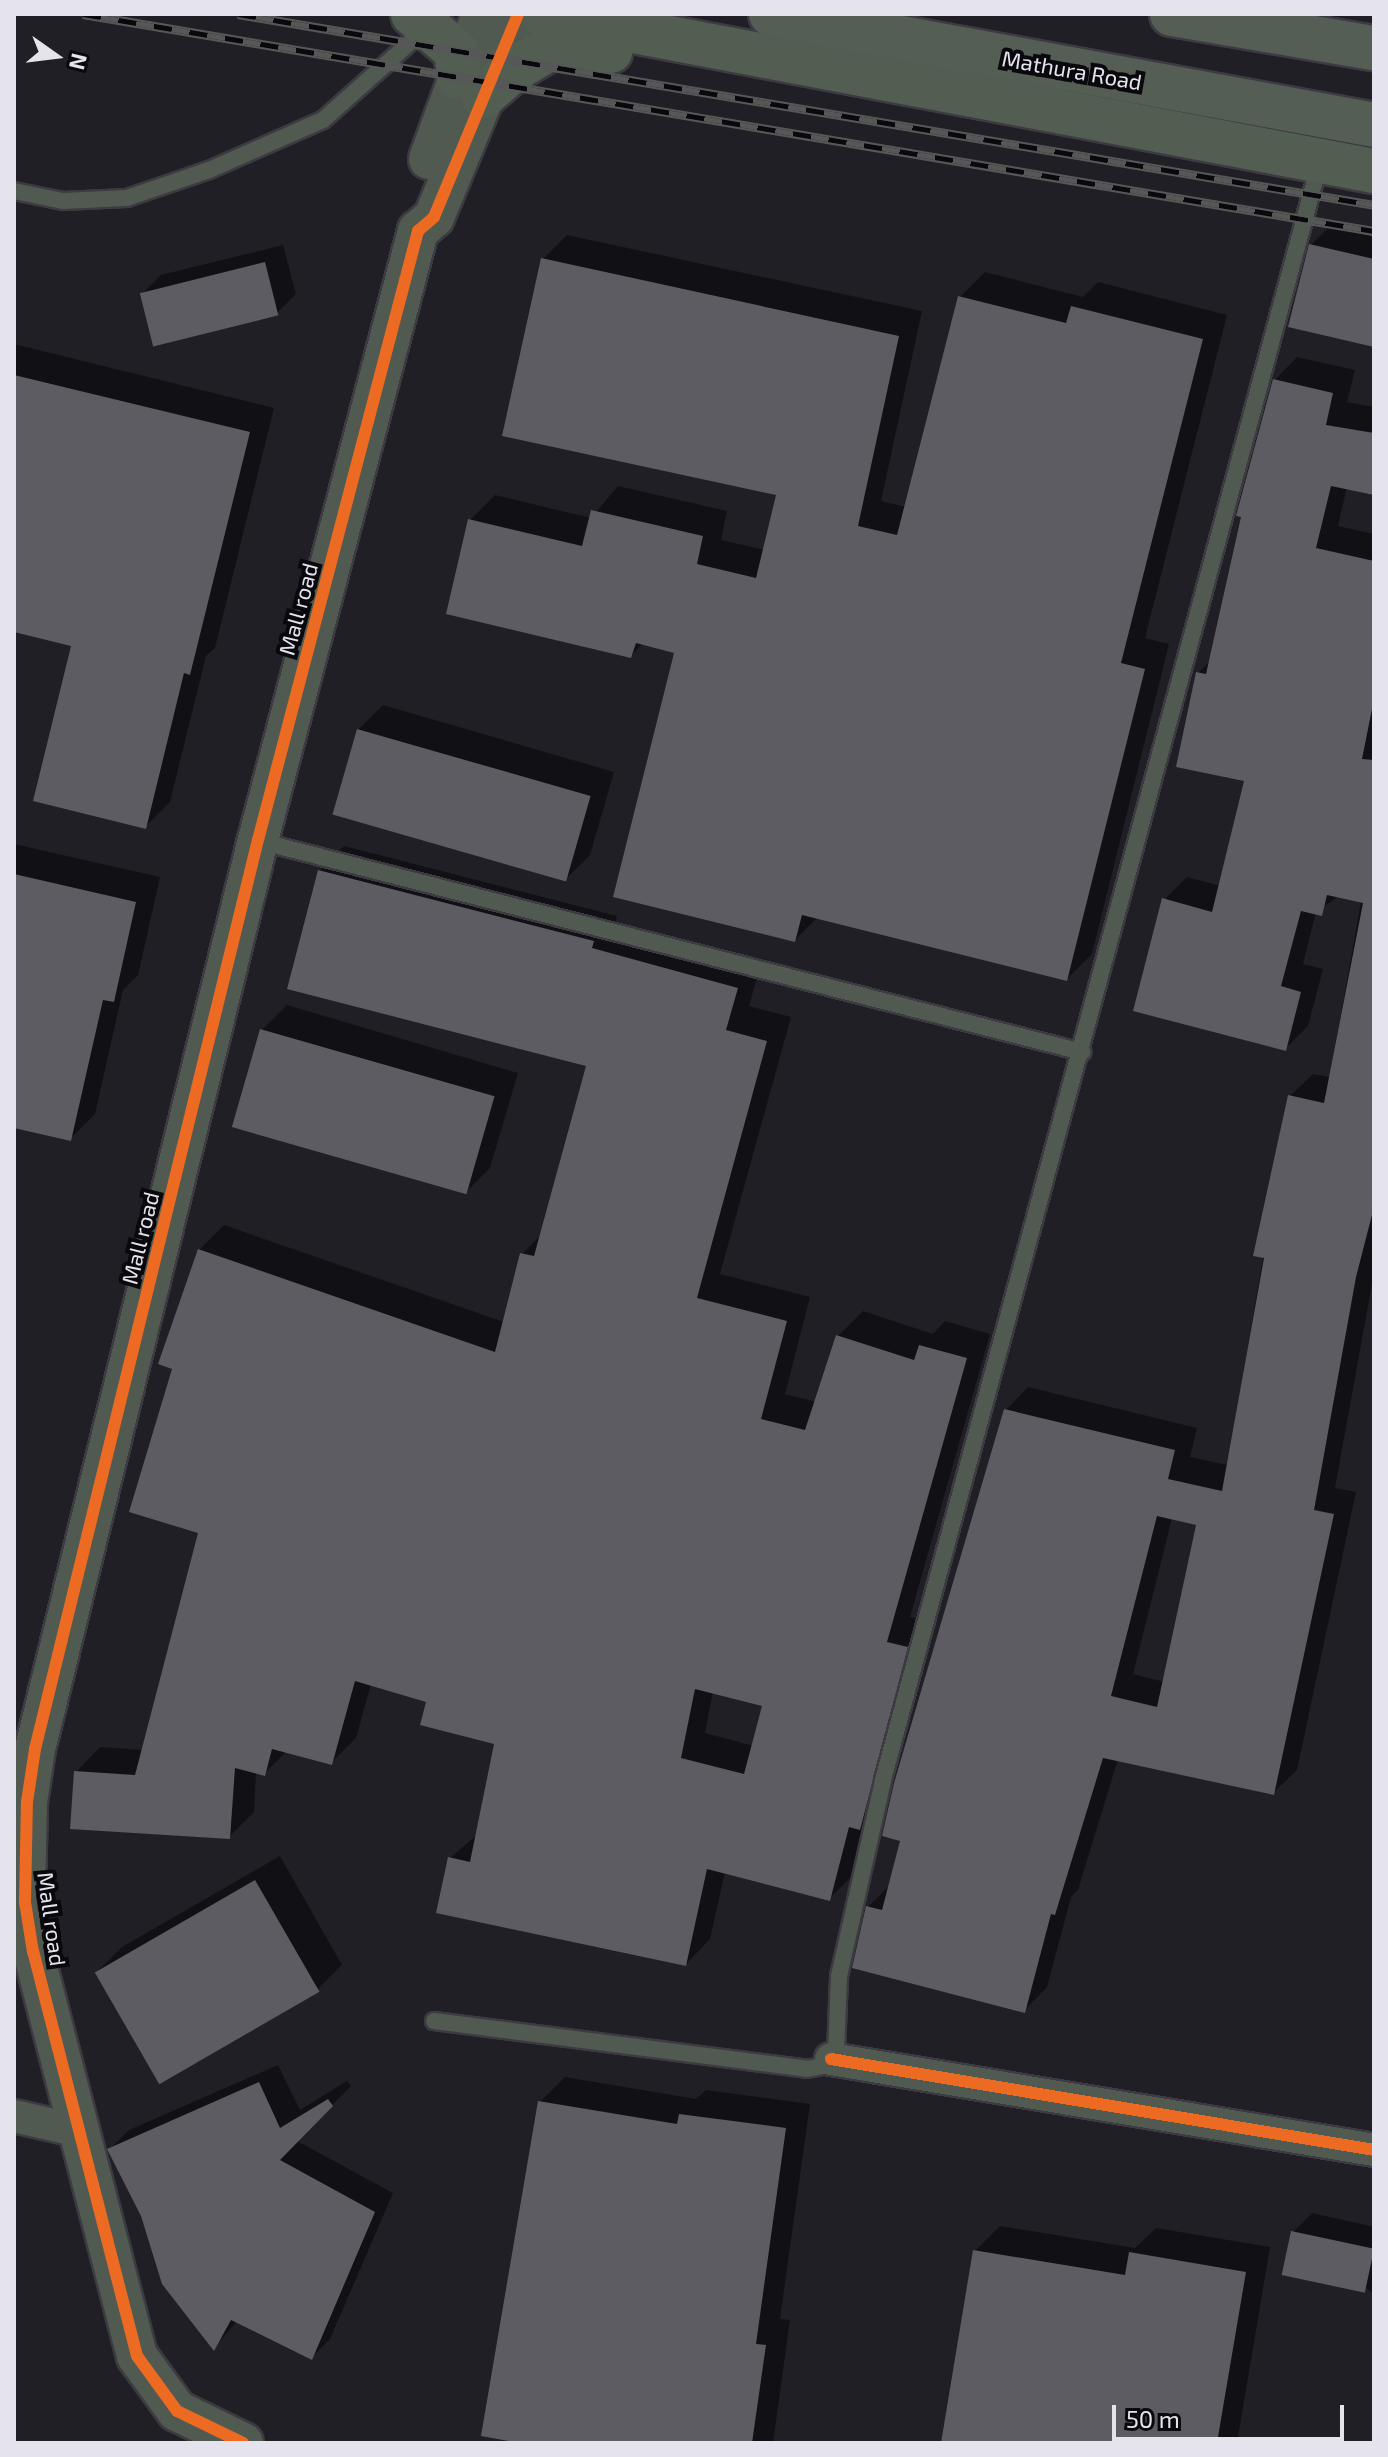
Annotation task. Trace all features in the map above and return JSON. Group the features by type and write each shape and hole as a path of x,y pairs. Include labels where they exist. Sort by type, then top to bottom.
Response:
{"highway":[{"name":"Mathura Road","path":"771,14 1374,125"},
{"path":"1172,14 1374,48"}],"main road":[{"path":"543,14 1374,171"},
{"path":"735,14 761,42 792,59"},
{"path":"421,20 456,51 471,87 512,71 557,44 941,111 1044,107"}],"street":[{"name":"Mall road","path":"243,2443 177,2411 137,2356 79,2131 25,1902 27,1802 35,1749 258,840 418,231 434,217 471,87 482,14"},
{"name":"Mall road","path":"471,87 518,14"},
{"path":"831,2059 1374,2150"},
{"path":"14,2116 79,2131"}],"lane":[{"path":"14,191 63,201 127,198 209,170 323,120 421,20"},
{"path":"434,2021 737,2063 815,2069 831,2059 837,2044 839,1976 883,1780 1321,160"},
{"path":"258,840 1082,1052"}],"building":[{"path":"1309,244 1374,259 1374,347 1288,327"},
{"path":"541,258 899,336 858,526 897,535 958,296 1066,323 1071,306 1203,339 1121,663 1145,669 1067,981 802,915 795,942 613,897 674,653 636,643 631,658 446,614 468,519 582,546 591,510 703,536 697,564 756,578 776,495 502,436"},
{"path":"265,262 278,315 153,347 140,293"},
{"path":"14,375 250,432 190,675 184,673 146,829 33,801 71,646 14,632"},
{"path":"1273,379 1333,393 1326,425 1374,433 1374,495 1331,486 1316,548 1374,561 1374,699 1362,759 1374,760 1374,1207 1356,1277 1314,1510 1334,1514 1274,1795 1103,1758 1055,1915 1051,1914 1025,2013 852,1968 866,1906 882,1910 900,1841 882,1836 894,1783 1004,1409 1175,1450 1168,1479 1222,1491 1264,1258 1253,1256 1288,1095 1324,1103 1363,903 1327,895 1322,916 1301,911 1281,986 1301,992 1286,1051 1133,1011 1162,898 1212,912 1244,781 1176,767 1196,672 1206,674 1241,517 1236,516","holes":["1157,1516 1196,1525 1157,1707 1111,1696"]},
{"path":"357,729 591,796 566,882 332,815"},
{"path":"318,870 594,941 592,948 738,988 726,1030 767,1041 697,1298 787,1321 761,1419 805,1430 836,1335 914,1360 919,1345 967,1358 887,1642 908,1647 860,1830 849,1827 830,1901 707,1869 686,1966 436,1913 448,1857 470,1862 494,1744 420,1725 426,1702 355,1681 332,1765 272,1749 265,1776 235,1768 230,1839 70,1829 74,1771 135,1775 198,1533 129,1512 172,1369 158,1364 198,1249 495,1352 520,1253 534,1256 586,1066 287,989","holes":["695,1689 762,1706 744,1774 681,1758"]},
{"path":"14,874 136,902 114,1002 103,1000 71,1141 14,1128"},
{"path":"260,1029 495,1096 466,1194 232,1127"},
{"path":"255,1880 320,1992 159,2084 95,1972"},
{"path":"259,2082 280,2128 328,2099 333,2106 280,2160 375,2212 312,2360 231,2320 214,2351 162,2284 141,2216 107,2149"},
{"path":"538,2101 677,2124 679,2114 786,2128 756,2344 766,2345 752,2443 520,2443 481,2436"},
{"path":"1291,2231 1374,2249 1365,2293 1282,2275"},
{"path":"973,2250 1125,2275 1129,2252 1246,2272 1217,2443 941,2443"}],"railway":[{"path":"83,14 1374,231"},
{"path":"238,14 1374,205"}],"cycle path":[{"path":"243,2443 177,2411 137,2356 33,1952 25,1902 27,1802 35,1749 258,840 418,231 434,217 518,14"},
{"path":"831,2059 1374,2150"}]}
